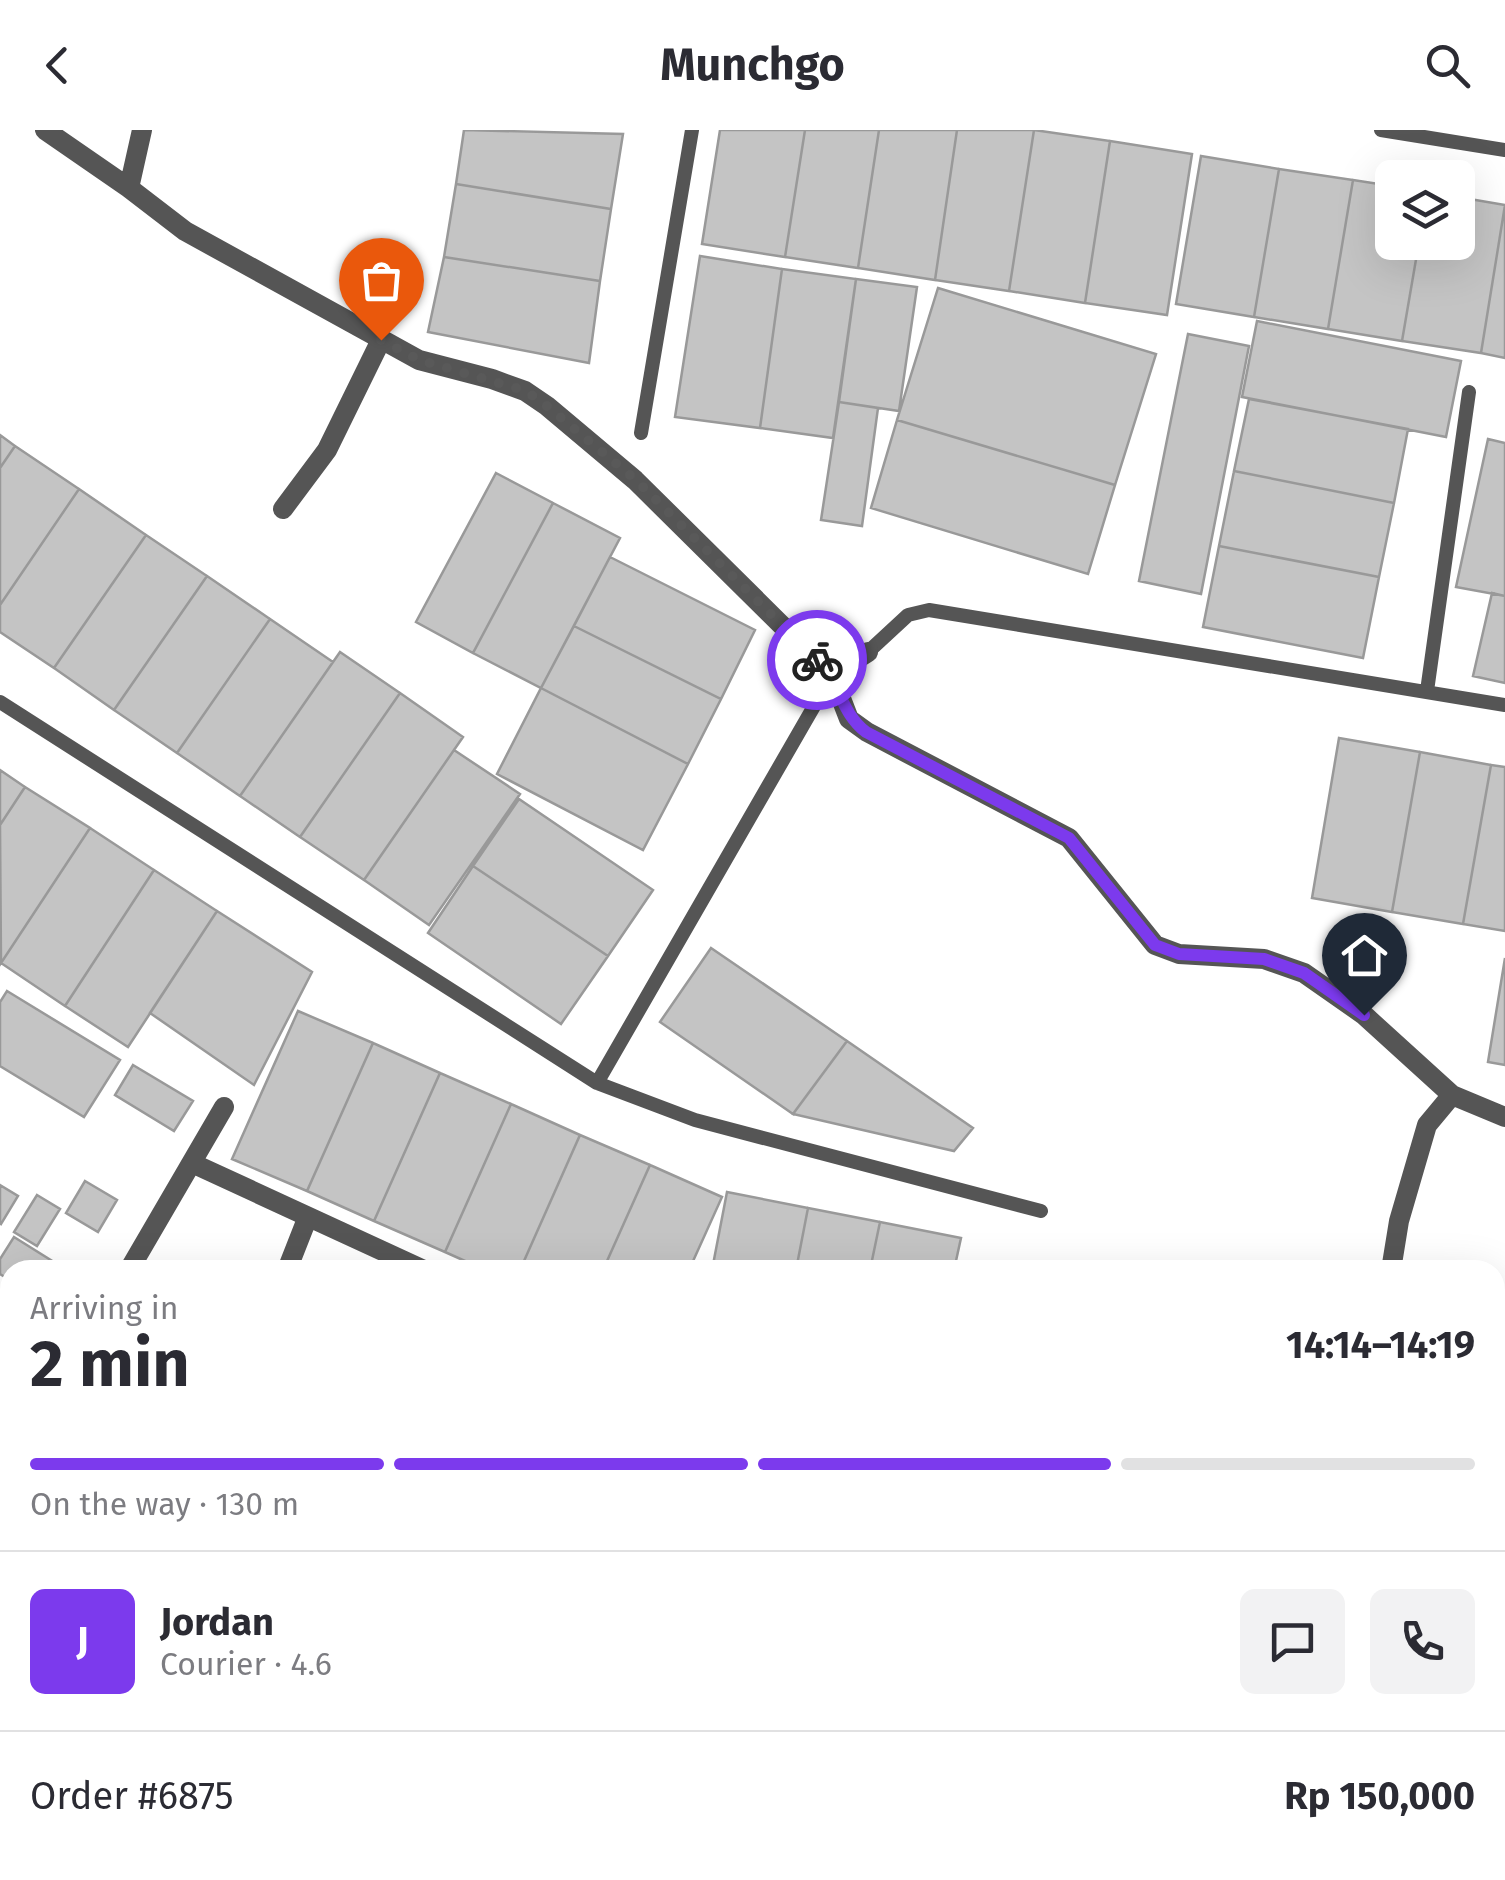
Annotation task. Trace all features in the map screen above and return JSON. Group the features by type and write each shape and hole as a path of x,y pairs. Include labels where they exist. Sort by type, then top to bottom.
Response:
{"street":[{"path":"45,130 185,231 381,340 419,360 526,391 547,406 636,480 832,675 849,719 866,732 1076,844 1155,945 1179,954 1264,959 1304,973 1364,1015 1452,1096 1505,1117"},
{"path":"129,188 142,130"},
{"path":"283,509 327,450 381,340"},
{"path":"832,675 868,652"},
{"path":"1392,1260 1398,1221 1427,1125 1452,1096"},
{"path":"136,1260 224,1107"},
{"path":"194,1164 401,1260"},
{"path":"292,1260 307,1219"}],"lane":[{"path":"641,433 692,130"},
{"path":"1381,130 1505,150"},
{"path":"1427,691 1469,392"},
{"path":"868,652 908,615 930,610 1505,705"},
{"path":"597,1082 832,675"},
{"path":"0,702 597,1082 695,1120 1040,1211"}],"building":[{"path":"464,130 623,134 611,209 456,184"},
{"path":"720,130 805,130 785,257 702,244"},
{"path":"805,130 879,130 858,268 785,257"},
{"path":"879,130 957,130 935,280 858,268"},
{"path":"957,130 1034,130 1009,291 935,280"},
{"path":"1034,130 1110,141 1085,303 1009,291"},
{"path":"1110,141 1192,154 1167,315 1085,303"},
{"path":"1201,156 1279,169 1254,317 1176,304"},
{"path":"1279,169 1353,180 1328,329 1254,317"},
{"path":"1353,180 1375,183 1375,260 1416,260 1402,341 1328,329"},
{"path":"456,184 611,209 600,281 444,257"},
{"path":"1475,200 1505,205 1481,353 1402,341 1416,260 1475,260"},
{"path":"1505,205 1505,358 1481,353"},
{"path":"700,256 782,269 760,428 675,417"},
{"path":"444,257 600,281 589,363 428,332"},
{"path":"782,269 856,279 833,438 760,428"},
{"path":"856,279 917,287 899,411 839,402"},
{"path":"938,288 1156,354 1115,485 897,420"},
{"path":"1257,321 1461,361 1446,437 1242,397"},
{"path":"1188,334 1249,346 1201,594 1139,581"},
{"path":"1249,399 1408,429 1394,503 1234,471"},
{"path":"839,402 878,408 862,526 821,520"},
{"path":"897,420 1115,485 1088,574 871,508"},
{"path":"0,435 15,446 0,468"},
{"path":"1488,439 1505,443 1505,596 1456,587"},
{"path":"15,446 79,489 0,605 0,468"},
{"path":"1234,471 1394,503 1379,577 1219,546"},
{"path":"496,473 553,503 473,653 416,622"},
{"path":"79,489 146,535 54,668 0,632 0,605"},
{"path":"553,503 620,538 541,688 473,653"},
{"path":"146,535 207,576 114,710 54,668"},
{"path":"1219,546 1379,577 1363,658 1203,627"},
{"path":"610,557 755,630 721,699 574,626"},
{"path":"207,576 270,619 177,753 114,710"},
{"path":"1492,593 1505,596 1505,683 1473,676"},
{"path":"270,619 333,662 240,796 177,753"},
{"path":"574,626 721,699 688,764 541,688"},
{"path":"340,652 400,693 300,837 240,796"},
{"path":"541,688 688,764 643,850 497,774"},
{"path":"400,693 463,737 364,880 300,837"},
{"path":"1339,738 1420,752 1392,912 1312,898"},
{"path":"454,750 520,794 429,925 364,880"},
{"path":"1420,752 1491,765 1463,924 1392,912"},
{"path":"1491,765 1505,767 1505,931 1463,924"},
{"path":"0,770 25,787 0,825"},
{"path":"25,787 90,828 1,963 0,825"},
{"path":"519,799 653,890 608,956 473,866"},
{"path":"90,828 154,870 65,1006 1,963"},
{"path":"473,866 608,956 561,1024 428,933"},
{"path":"154,870 217,911 128,1047 65,1006"},
{"path":"217,911 312,972 254,1085 150,1013"},
{"path":"711,948 847,1041 793,1114 660,1022"},
{"path":"1505,958 1505,1065 1488,1062"},
{"path":"7,991 120,1060 84,1117 0,1066 0,1002"},
{"path":"298,1011 373,1043 307,1191 232,1159"},
{"path":"847,1041 973,1128 954,1151 793,1114"},
{"path":"373,1043 440,1073 374,1221 307,1191"},
{"path":"133,1065 193,1101 174,1131 115,1095"},
{"path":"440,1073 511,1104 445,1252 374,1221"},
{"path":"511,1104 580,1135 524,1260 463,1260 445,1252"},
{"path":"580,1135 650,1165 607,1260 524,1260"},
{"path":"650,1165 722,1197 694,1260 607,1260"},
{"path":"85,1181 117,1200 98,1232 66,1213"},
{"path":"0,1185 18,1196 1,1224 0,1223"},
{"path":"727,1192 808,1208 798,1260 714,1260"},
{"path":"37,1195 60,1209 37,1246 14,1232"},
{"path":"808,1208 880,1222 872,1260 798,1260"},
{"path":"880,1222 961,1238 956,1260 872,1260"},
{"path":"14,1237 51,1260 0,1260"}],"way so far":[{"path":"381,340 419,360 526,391 547,406 636,480 817,660"}],"route":[{"path":"817,660 832,675 849,719 866,732 1069,838 1155,945 1179,954 1264,959 1304,973 1364,1015"}]}
